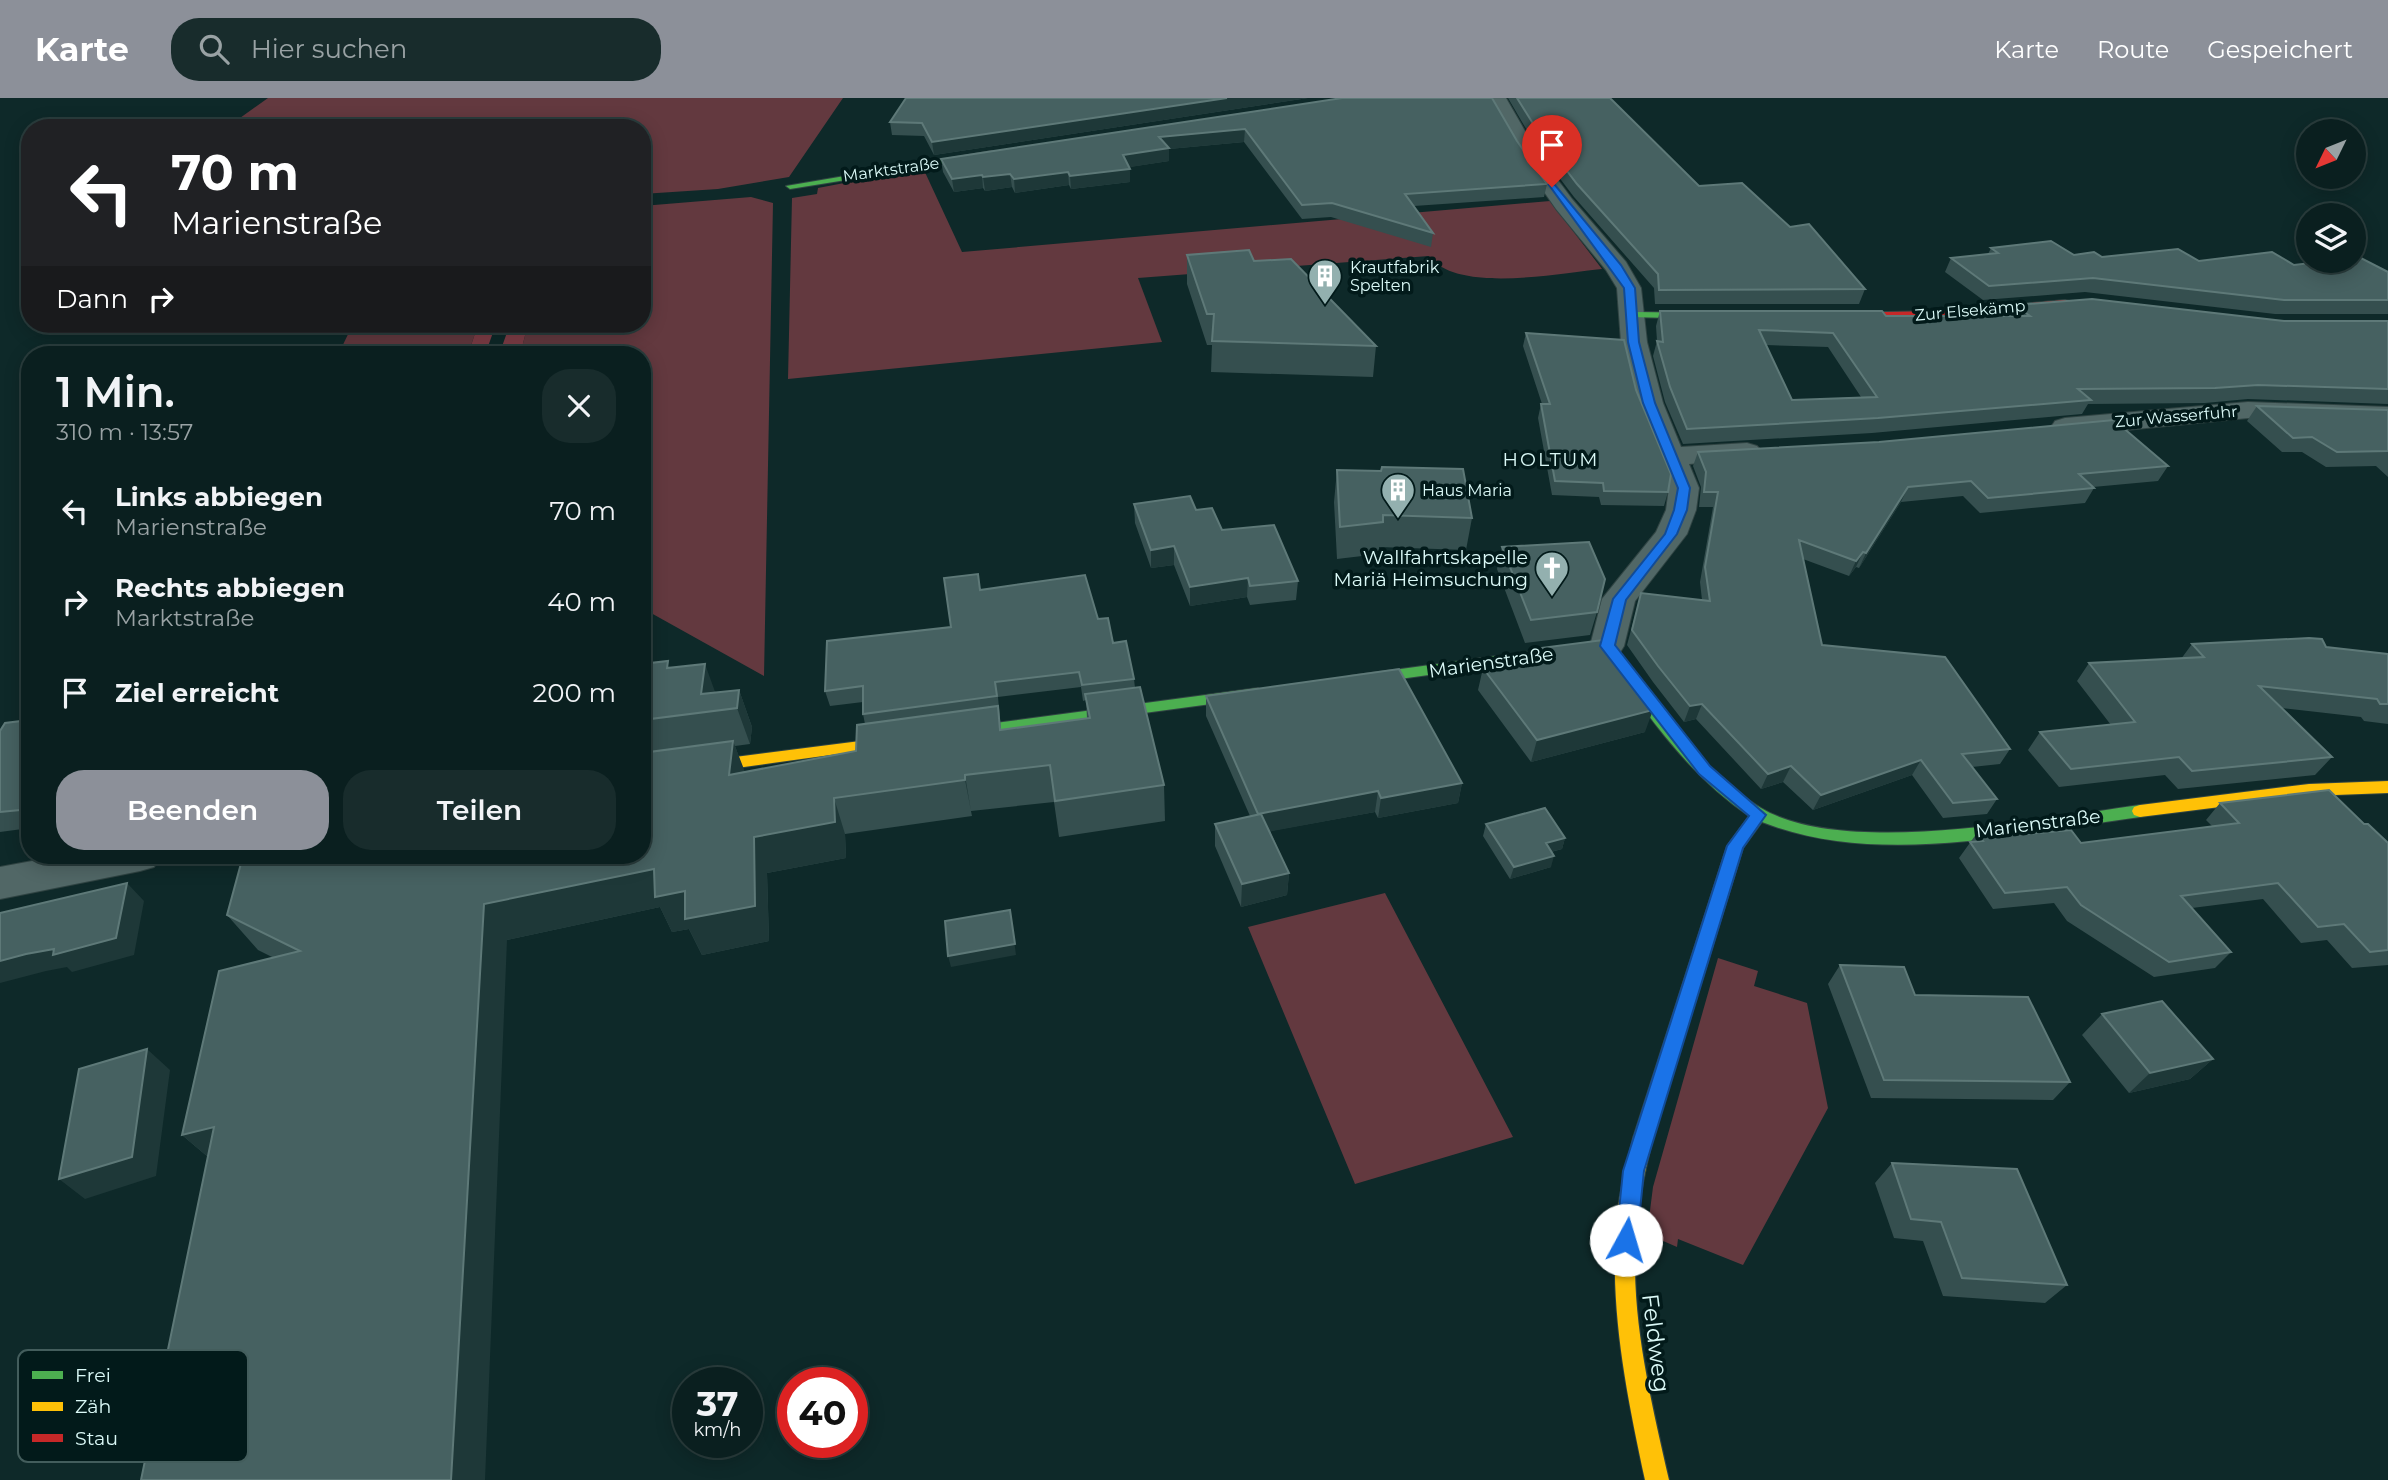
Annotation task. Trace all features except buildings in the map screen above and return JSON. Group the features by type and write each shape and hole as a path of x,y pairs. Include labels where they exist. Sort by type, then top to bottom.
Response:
{"street":[{"path":"1496,98 1527,153 1564,204 1617,267 1629,288 1634,315 1634,342 1649,403 1684,488 1681,510 1671,534 1619,599 1607,646"},
{"name":"Marktstraße","path":"790,186 1002,153"},
{"name":"Zur Elsekämp","path":"1819,316 1940,314 2085,303"},
{"path":"1634,315 1726,316"},
{"name":"Zur Wasserfuhr","path":"2044,429 2248,410 2388,415"},
{"path":"1670,456 1778,450"},
{"name":"Marienstraße","path":"1334,683 1607,646 1704,770 1758,815 1839,836 1903,839 2309,790 2388,787"},
{"path":"651,774 1279,690"},
{"name":"Feldweg","path":"1657,1480 1631,1363 1624,1264 1633,1171 1735,846 1758,815"},
{"path":"0,883 99,864"}],"shaded area":[{"path":"268,98 843,98 789,177 718,189 651,193 651,119 239,119"},
{"path":"923,168 962,252 1550,201 1602,269 1536,277 1485,278 1462,275 1443,268 1429,256 1138,278 1162,342 788,379 792,198 817,194 818,188"},
{"path":"751,197 773,203 764,676 651,613 651,346 522,346 526,333 651,333 651,205"},
{"path":"349,333 475,333 471,346 342,346"},
{"path":"475,333 493,333 488,346 471,346"},
{"path":"507,333 526,333 522,346 502,346"},
{"path":"1385,893 1513,1137 1355,1184 1248,927"},
{"path":"1718,958 1758,971 1754,986 1807,1003 1828,1108 1743,1265 1678,1239 1677,1247 1647,1234 1653,1187"}],"traffic: fast":[{"path":"790,186 992,154"},
{"path":"1634,315 1712,316"},
{"path":"1349,681 1607,646 1639,692 1694,761 1736,799 1758,814 1796,829 1841,836 1945,836 2140,811"},
{"path":"876,744 1258,693"},
{"path":"1643,1138 1735,846 1758,815"}],"traffic: slow":[{"path":"651,774 876,744"},
{"path":"2140,811 2309,790 2388,787"},
{"path":"1643,1138 1632,1181 1626,1224 1625,1267 1632,1352 1657,1480"}],"traffic: jam":[{"path":"1832,316 1940,314 2065,303"}],"place":[{"name":"Krautfabrik Spelten","path":"1325,306"},
{"name":"Haus Maria","path":"1398,520"},
{"name":"Wallfahrtskapelle Mariä Heimsuchung","path":"1552,598"}],"district":[{"name":"HOLTUM","path":"1551,459"}],"route":[{"path":"1552,187 1617,267 1629,288 1634,315 1634,342 1649,403 1684,488 1681,510 1671,534 1619,599 1607,646 1704,770 1758,815 1735,846 1633,1171 1626,1240"}]}
